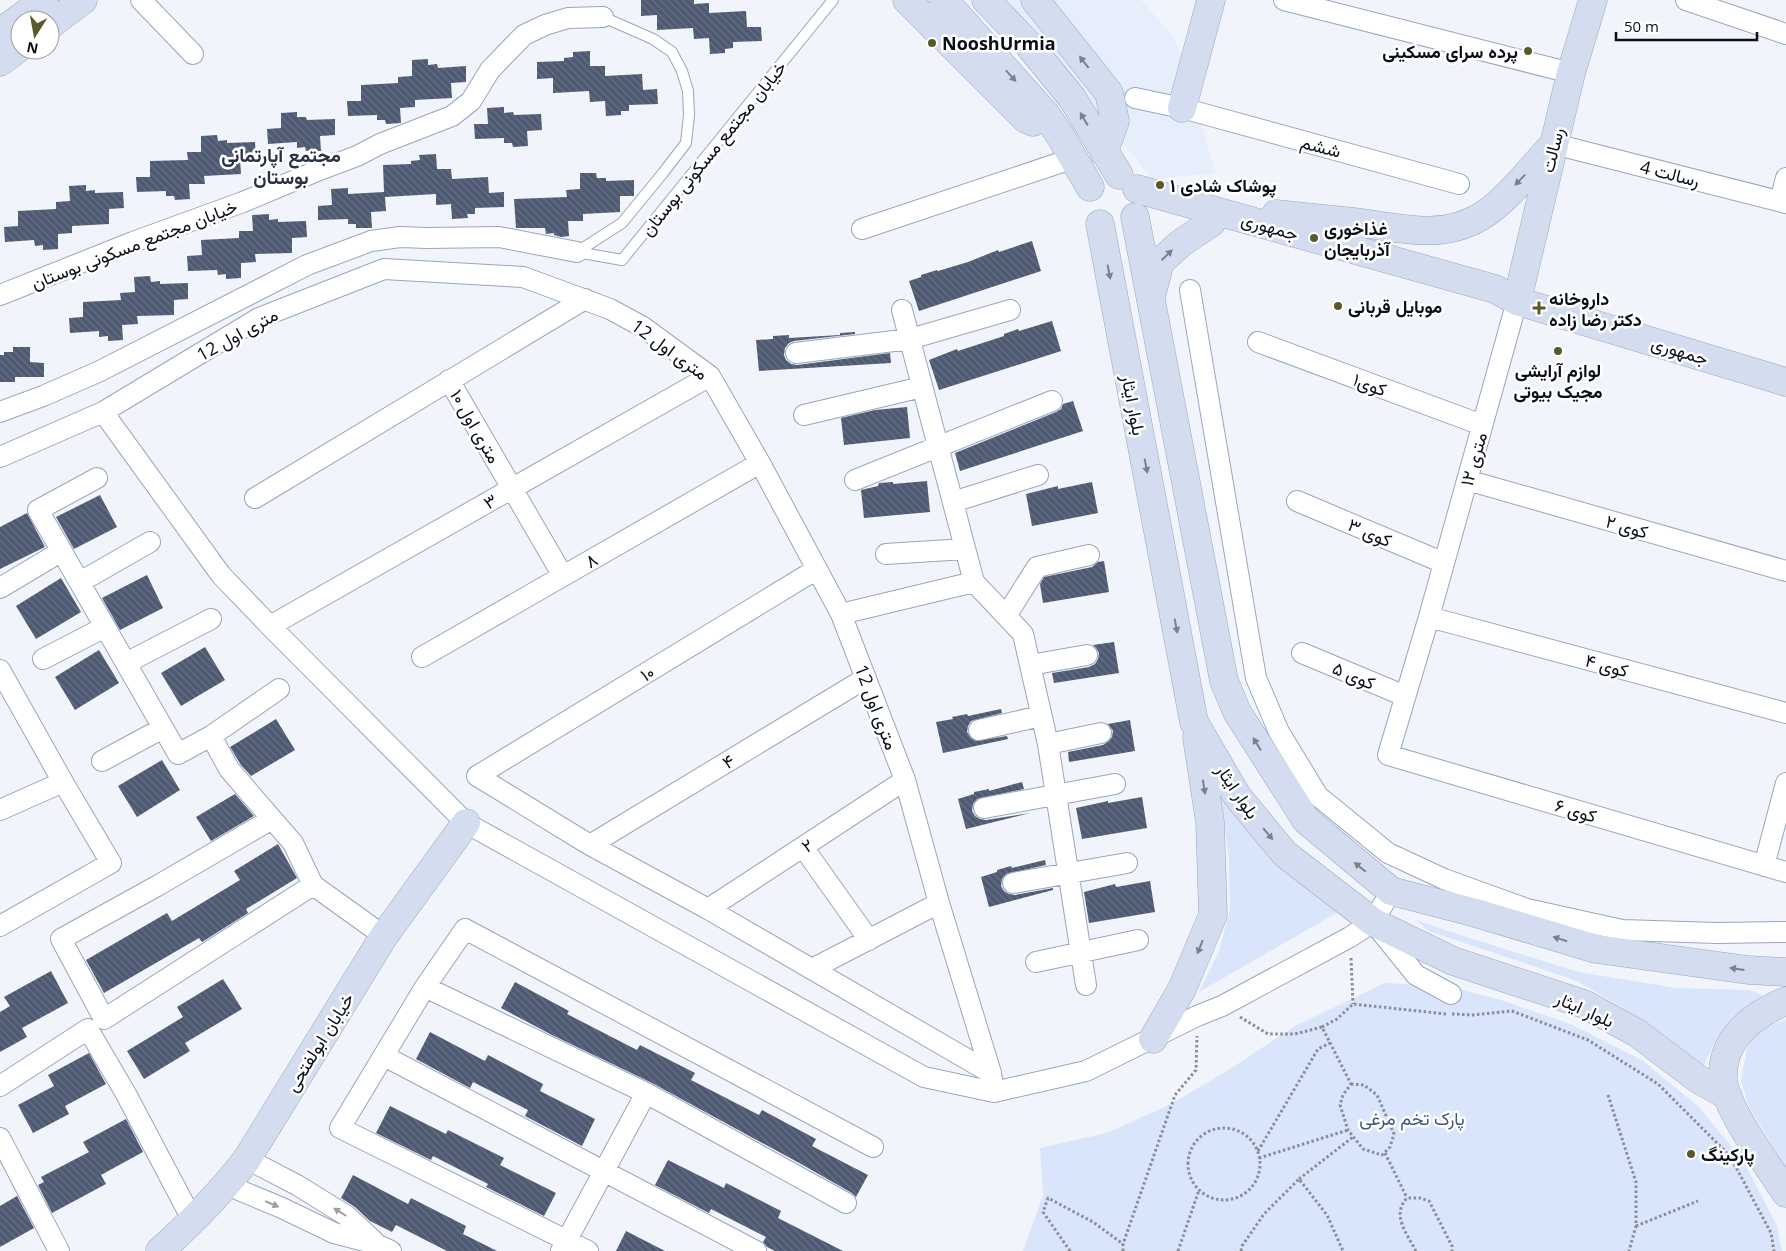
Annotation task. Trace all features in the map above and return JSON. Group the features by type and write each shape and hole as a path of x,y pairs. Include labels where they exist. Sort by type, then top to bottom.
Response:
{"main road":[{"path":"0,34 44,0"},
{"path":"60,17 83,0"},
{"path":"907,0 1026,119 1068,147"},
{"path":"944,0 1047,116 1068,147 1090,187"},
{"name":"بلوار ایثار","path":"986,0 1028,44 1072,98 1133,196 1150,300 1224,681 1237,712 1306,820 1391,891 1476,913 1596,949 1748,970 1786,972"},
{"path":"1035,0 1109,94 1115,120 1104,152"},
{"path":"1182,108 1211,0"},
{"name":"رسالت","path":"1517,301 1571,73 1593,0"},
{"path":"1150,300 1160,262 1210,216 1354,222 1417,231 1454,228 1480,217 1502,199 1554,144"},
{"path":"1106,175 1133,196 1122,226 1107,227 1100,224 1089,212 1087,195 1090,187 1106,175"},
{"name":"جمهوری","path":"1133,196 1210,216 1490,305 1517,301 1786,382"},
{"name":"بلوار ایثار","path":"1100,224 1194,722 1237,796 1285,854 1373,922 1453,962 1584,1004 1637,1033 1698,1079 1728,1096"},
{"path":"1153,1039 1182,989 1213,915 1210,822 1194,722"},
{"name":"خیابان ابولفتحی","path":"160,1251 193,1221 227,1185 247,1158 384,936 466,823"},
{"path":"1786,1001 1760,1012 1736,1035 1728,1049 1723,1081 1734,1111 1786,1193"}],"street":[{"path":"141,0 193,54"},
{"path":"1284,0 1571,73"},
{"path":"1686,0 1786,34"},
{"name":"خیابان مجتمع مسکونی بوستان","path":"0,295 133,242 243,202 317,170 358,156 380,144 452,116 470,101 490,70 524,35 545,25 568,18 603,17"},
{"name":"ششم","path":"1135,98 1182,108 1459,184"},
{"name":"رسالت 4","path":"1554,144 1783,202"},
{"path":"862,229 1068,147"},
{"path":"1783,202 1786,178"},
{"name":"خیابان مجتمع مسکونی بوستان","path":"0,412 98,372 307,265 371,241 400,237 499,236 577,252"},
{"name":"12 متری اول","path":"0,457 103,412 259,318 384,269 523,277 610,309 644,327 710,376 760,463 841,614 905,780 993,1083"},
{"path":"1190,290 1256,678 1279,732 1318,796 1388,853 1444,879 1527,909 1622,930 1718,933 1786,932"},
{"path":"255,498 585,299"},
{"name":"۱۲ متری","path":"1388,754 1429,617 1517,301"},
{"path":"902,310 974,582 1023,634 1048,744 1086,985"},
{"path":"796,352 910,339 1010,310"},
{"name":"کوی۱","path":"1258,342 1482,426"},
{"name":"۳","path":"270,626 710,376"},
{"name":"۱۰ متری اول","path":"449,380 563,576"},
{"path":"804,415 922,387"},
{"path":"855,480 1052,401"},
{"path":"103,412 221,575 466,823 924,1077 993,1083 1086,1071 1197,1016 1222,1006 1350,937 1373,922 1391,891"},
{"name":"۸","path":"422,657 760,463"},
{"path":"953,502 1038,475"},
{"path":"97,478 38,510 178,754 211,736 280,689"},
{"name":"کوی ۲","path":"1467,480 1786,571"},
{"name":"کوی ۳","path":"1297,502 1444,563"},
{"path":"80,582 150,542"},
{"path":"886,554 965,549"},
{"path":"0,588 62,551"},
{"path":"1006,616 1037,567 1089,555"},
{"name":"۱۰","path":"590,845 477,776 817,569"},
{"path":"841,614 974,582"},
{"name":"کوی ۴","path":"1429,617 1786,713"},
{"path":"126,663 211,619"},
{"path":"43,660 105,627"},
{"name":"کوی ۵","path":"1302,653 1405,696"},
{"path":"1030,665 1087,655"},
{"path":"0,671 111,863 0,926"},
{"name":"۴","path":"590,845 866,678"},
{"path":"979,730 1042,716"},
{"path":"102,761 163,728"},
{"path":"1048,744 1101,733"},
{"path":"211,736 229,769 293,843 314,885 384,936"},
{"name":"کوی ۶","path":"1388,754 1786,872"},
{"name":"۲","path":"708,909 905,780"},
{"path":"0,810 63,782"},
{"path":"1764,866 1786,783"},
{"path":"984,808 1114,784"},
{"path":"272,819 61,939 104,1019 314,885"},
{"path":"590,845 708,909 812,969 993,1083"},
{"path":"803,847 869,940"},
{"path":"1013,882 1127,863"},
{"path":"812,969 940,904"},
{"path":"1373,922 1416,975 1451,994"},
{"path":"588,1251 564,1246 340,1128 425,987 465,929 873,1148"},
{"path":"1596,949 1718,933"},
{"path":"1036,962 1138,940"},
{"path":"425,987 646,1093 846,1203"},
{"path":"0,1086 88,1029 126,1094 193,1221"},
{"path":"384,1056 605,1170 756,1251"},
{"path":"564,1246 646,1093"},
{"path":"0,1138 7,1167 59,1251"},
{"path":"247,1158 297,1185 347,1216 384,1247"},
{"path":"227,1185 282,1208 334,1233 384,1247"}],"lane":[{"name":"خیابان مجتمع مسکونی بوستان","path":"577,252 622,260 833,0"},
{"name":"خیابان مجتمع مسکونی بوستان","path":"577,252 622,223 686,143 689,115 688,91 682,71 672,52 653,39 603,17"}],"path":[{"path":"1222,1006 1268,1034 1295,1034 1322,1028 1337,1019 1353,1004 1350,937"},
{"path":"1353,1004 1473,1015 1512,1011 1588,1040 1658,1084 1730,1156 1771,1234 1774,1251"},
{"path":"1123,1251 1123,1244 1175,1094 1196,1070 1197,1016"},
{"path":"1322,1028 1351,1084"},
{"path":"1258,1151 1318,1049 1330,1043"},
{"path":"1351,1084 1364,1085 1377,1095 1394,1134 1390,1147 1382,1155 1363,1149 1348,1130 1340,1104 1343,1095 1351,1084"},
{"path":"1608,1095 1636,1182 1636,1226 1629,1251"},
{"path":"1230,1128 1251,1140 1258,1151 1259,1174 1254,1184 1237,1198 1226,1200 1214,1199 1199,1190 1189,1176 1187,1164 1190,1152 1196,1141 1205,1133 1217,1129 1230,1128"},
{"path":"1259,1158 1348,1130"},
{"path":"1241,1251 1242,1246 1264,1214 1299,1179 1353,1137"},
{"path":"1385,1153 1407,1198"},
{"path":"1299,1179 1327,1215 1342,1251"},
{"path":"1178,1251 1199,1190"},
{"path":"1070,1251 1043,1212 1048,1198 1093,1222 1123,1244"},
{"path":"1415,1251 1399,1215 1401,1204 1407,1198 1420,1198 1429,1202 1452,1246 1452,1251"},
{"path":"1636,1226 1698,1201"}],"shaded area":[{"path":"1000,0 1141,0 1175,39 1216,173 1153,179"}],"green space":[{"path":"1218,781 1281,867 1338,912 1199,992 1219,951 1230,909 1229,859"},
{"path":"1416,920 1578,972 1676,988 1750,990 1762,995 1756,1003 1738,1013 1729,1021 1716,1040 1704,1066 1643,1020 1577,981 1429,931"},
{"name":"پارک تخم مرغی","path":"1385,983 1448,986 1504,1001 1573,1025 1643,1061 1699,1107 1744,1162 1777,1226 1782,1251 1023,1251 1043,1195 1040,1148 1107,1133 1171,1104 1227,1071 1295,1026"},
{"path":"1786,1020 1786,1168 1749,1107 1741,1081 1747,1048 1761,1028"}],"building":[{"path":"641,0 694,0 694,4 709,3 709,13 746,11 747,27 761,27 762,41 733,42 733,48 725,49 725,53 710,54 709,38 694,39 693,28 657,30 657,15 641,16"},
{"path":"590,51 590,66 605,66 605,76 642,74 643,90 657,89 658,104 629,105 629,111 621,111 621,115 606,116 605,101 590,102 589,91 553,93 553,78 537,79 537,62 564,61 564,58 573,57 573,52"},
{"path":"428,59 428,65 437,64 438,68 466,66 466,82 451,83 452,98 415,100 415,107 400,108 401,123 386,124 385,120 377,120 377,115 348,116 347,101 361,101 361,85 398,83 398,77 412,76 412,60"},
{"path":"504,107 504,113 513,112 514,115 541,114 542,130 527,131 528,146 513,147 512,143 504,143 504,138 475,139 474,124 488,124 487,108"},
{"path":"297,112 297,117 306,117 307,120 335,119 335,135 320,136 321,151 306,151 305,147 297,148 297,142 268,144 267,129 281,128 281,113"},
{"path":"217,135 218,141 227,140 227,143 255,142 256,159 240,159 241,174 204,176 205,184 189,184 190,199 175,200 174,196 166,196 166,191 137,192 136,177 150,177 150,161 188,160 187,152 201,152 201,136"},
{"path":"436,154 437,169 451,169 452,179 488,177 489,193 504,192 504,207 475,208 475,214 467,214 468,218 452,219 451,204 436,205 436,194 385,197 386,211 371,212 372,228 356,228 356,224 348,224 348,219 318,220 318,206 332,205 331,189 348,188 348,194 384,192 383,165 411,164 411,161 420,160 419,155"},
{"path":"580,173 596,173 597,178 606,178 606,181 634,180 634,196 620,196 620,212 583,214 583,221 568,221 569,236 561,237 554,235 554,233 546,234 545,228 516,228 514,199 567,197 566,190 580,189"},
{"path":"86,185 86,191 95,190 95,193 123,192 124,208 109,209 109,224 72,226 72,233 58,234 58,249 43,250 43,245 35,246 34,240 5,242 4,227 18,226 18,211 56,209 56,202 70,201 69,186"},
{"path":"269,214 269,220 278,219 278,222 306,221 307,237 292,238 292,253 255,254 256,262 241,263 241,278 226,279 226,274 218,275 217,270 188,271 187,256 202,255 201,240 239,238 239,231 253,231 252,215"},
{"path":"1032,241 1041,271 919,311 909,281 921,277 921,275"},
{"path":"150,276 151,282 160,281 160,284 188,283 188,299 174,300 174,315 137,316 138,324 122,325 123,340 108,341 108,336 99,337 99,331 70,333 69,318 83,317 83,302 121,300 120,293 135,292 134,277"},
{"path":"1052,321 1061,351 939,390 929,360 957,349 958,351 1004,336 1004,334 1018,329 1019,331"},
{"path":"855,332 855,334 794,341 785,348 784,355 791,364 797,365 890,353 891,363 759,371 756,340 773,339 773,336 789,335 789,338 840,335 840,333"},
{"path":"13,347 30,347 30,362 44,363 44,377 15,377 15,382 0,382 0,355 4,355 4,352 13,352"},
{"path":"1073,401 1083,431 960,471 955,453 1056,412 1061,409 1063,404"},
{"path":"907,407 910,438 844,445 841,418 875,410"},
{"path":"927,481 930,512 864,518 861,490 878,486 879,483 893,482 893,484"},
{"path":"1092,482 1098,513 1032,526 1026,494 1058,486 1058,489"},
{"path":"100,495 117,527 74,549 56,517"},
{"path":"27,513 45,547 0,569 0,527"},
{"path":"1104,561 1109,592 1043,603 1040,584 1044,577 1092,567 1098,562"},
{"path":"147,575 163,608 120,630 102,598"},
{"path":"61,578 81,612 36,639 16,606"},
{"path":"1114,642 1119,673 1054,683 1052,673 1089,667 1095,664 1099,653 1093,645"},
{"path":"205,647 225,680 181,706 161,673"},
{"path":"99,650 119,683 75,710 55,677"},
{"path":"1001,709 1002,713 971,721 967,732 976,741 1007,736 1008,739 943,753 936,722 967,714 968,716"},
{"path":"276,719 295,750 251,776 241,765 230,747"},
{"path":"1130,720 1135,751 1069,762 1068,752 1103,745 1109,741 1113,731 1108,724"},
{"path":"162,760 180,790 137,817 118,786"},
{"path":"1022,782 1024,789 977,799 973,804 972,811 975,816 986,820 1030,813 966,829 958,799 974,794 974,792 989,789 989,791"},
{"path":"235,794 254,816 211,841 196,817"},
{"path":"1142,797 1147,828 1082,839 1076,808 1108,801 1108,803"},
{"path":"278,844 297,878 246,909 248,913 202,942 199,938 104,993 86,960 167,913 172,921 240,880 234,871"},
{"path":"1045,860 1046,865 1006,874 1002,879 1001,886 1004,891 1015,895 1053,888 1053,890 989,907 981,877 1011,866 1012,868"},
{"path":"1150,881 1155,912 1089,923 1084,892 1115,884 1116,887"},
{"path":"51,971 68,1003 22,1028 27,1037 0,1052 0,1012 10,1006 4,997"},
{"path":"223,979 242,1009 185,1043 190,1051 144,1079 127,1051 183,1017 177,1007"},
{"path":"515,982 569,1011 567,1014 637,1050 640,1045 695,1073 691,1080 759,1115 762,1110 816,1139 812,1146 868,1175 856,1197 801,1164 652,1083 501,1008"},
{"path":"430,1032 485,1061 488,1055 543,1084 540,1091 595,1119 582,1146 525,1116 528,1110 473,1082 470,1088 416,1059"},
{"path":"89,1053 106,1084 65,1106 69,1114 33,1133 18,1105 54,1086 48,1075"},
{"path":"390,1106 446,1134 448,1130 504,1158 500,1165 556,1193 544,1216 486,1187 488,1184 433,1156 431,1160 376,1133"},
{"path":"126,1119 143,1152 101,1175 106,1184 52,1213 38,1185 44,1182 41,1177 89,1152 83,1142"},
{"path":"668,1160 724,1188 726,1183 781,1211 778,1218 843,1251 775,1251 767,1247 763,1242 766,1237 711,1209 709,1213 655,1185"},
{"path":"353,1175 408,1204 411,1198 466,1226 463,1234 497,1251 447,1251 396,1225 392,1232 370,1221 355,1207 341,1198"},
{"path":"17,1196 34,1228 0,1247 0,1206"},
{"path":"626,1231 665,1251 616,1251"}],"place":[{"name":"NooshUrmia","path":"932,43"},
{"name":"پرده سرای مسکینی","path":"1528,51"},
{"name":"پوشاک شادی ۱","path":"1160,185"},
{"name":"غذاخوری آذربایجان","path":"1314,238"},
{"name":"موبایل قربانی","path":"1338,306"},
{"name":"داروخانه دکتر رضا زاده","path":"1539,308"},
{"name":"لوازم آرایشی مجیک بیوتی","path":"1558,351"},
{"name":"پارکینگ","path":"1691,1154"}],"district":[{"name":"مجتمع آپارتمانی بوستان","path":"281,166"}]}
